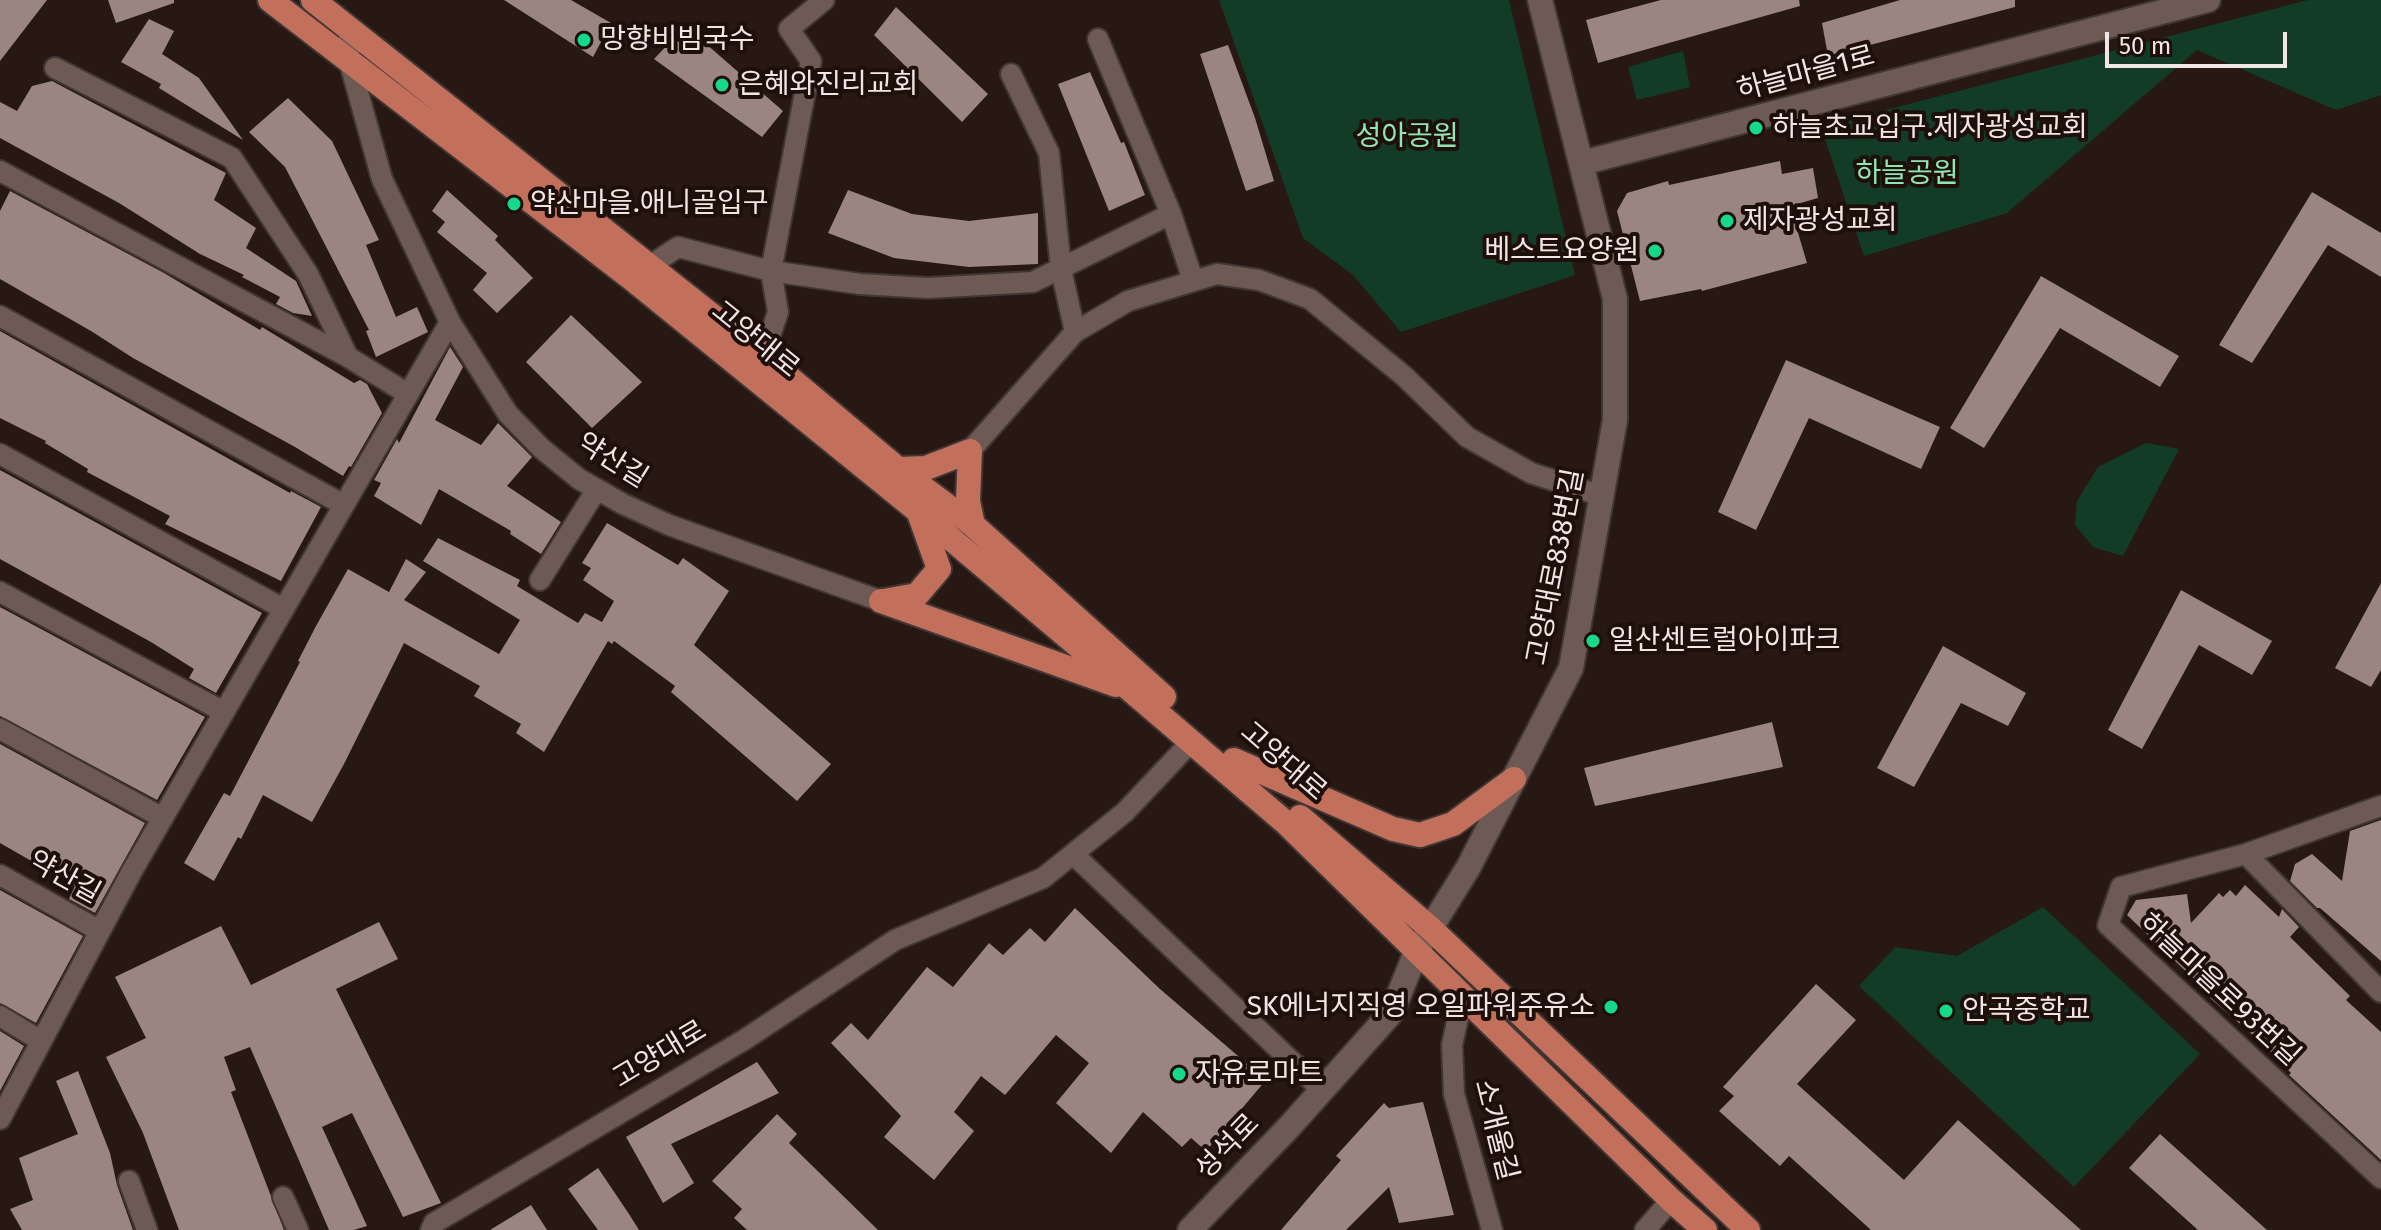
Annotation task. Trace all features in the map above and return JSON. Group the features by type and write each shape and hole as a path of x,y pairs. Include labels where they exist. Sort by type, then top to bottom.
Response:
{"main road":[{"name":"고양대로","path":"270,0 631,278 918,511 1286,823 1705,1230"},
{"name":"고양대로","path":"313,0 763,356 898,469 973,525 1234,760 1430,928 1748,1230"},
{"path":"898,469 926,468 970,451 968,501 973,525"},
{"path":"881,601 917,595 939,569 918,511"},
{"path":"881,601 1133,692"},
{"path":"1234,760 1393,829 1420,835 1453,824 1514,779"}],"street":[{"name":"고양대로","path":"763,356 778,312 771,271 811,61 789,29 824,0"},
{"path":"1540,0 1582,163"},
{"name":"하늘마을1로","path":"1582,163 2208,0"},
{"path":"349,28 349,60 382,179 450,322"},
{"path":"1098,39 1171,214 1193,280"},
{"path":"55,68 232,158 308,274 348,357"},
{"path":"1011,74 1049,153 1061,269 1075,332"},
{"name":"고양대로838번길","path":"1417,950 1468,868 1571,668 1615,420 1615,299 1582,163"},
{"path":"0,171 348,357 408,394"},
{"path":"648,267 678,247 771,271 860,284 928,288 1033,282 1171,214"},
{"path":"970,451 1075,332 1128,301 1217,274 1259,280 1310,299 1404,376 1467,437 1531,473 1602,496"},
{"path":"0,316 344,505"},
{"name":"약산길","path":"0,1119 163,818 450,322 508,414 541,448 597,489 669,525 881,601"},
{"path":"0,454 284,609"},
{"path":"540,580 597,489"},
{"path":"0,592 224,712"},
{"path":"0,729 163,818"},
{"name":"고양대로","path":"431,1230 434,1223 744,1040 895,940 1043,878 1125,812 1191,742"},
{"name":"하늘마을로93번길","path":"2381,806 2246,854 2121,887 2108,925 2381,1178"},
{"path":"1073,854 1322,1090"},
{"path":"2246,854 2381,992"},
{"name":"약산길","path":"0,875 100,931"},
{"name":"성석로","path":"1190,1230 1392,1012 1417,950"},
{"name":"소개울길","path":"1463,995 1452,1045 1454,1094 1492,1230"},
{"path":"0,1016 41,1041"},
{"path":"129,1181 147,1230"},
{"path":"283,1197 298,1230"},
{"path":"1645,1230 1671,1200"}],"green space":[{"name":"성아공원","path":"1219,0 1509,0 1575,275 1401,332 1353,275 1303,238"},
{"name":"하늘공원","path":"2308,0 2381,0 2381,95 2336,110 2197,50 2007,213 1864,256 1821,127"},
{"path":"1683,51 1690,87 1637,100 1628,67"},
{"path":"2146,443 2179,449 2123,556 2093,547 2075,525 2077,501 2098,467"},
{"path":"2043,907 2200,1054 2074,1187 1859,986 1895,947 1957,956"}],"building":[{"path":"0,0 47,0 0,61"},
{"path":"108,0 174,0 174,3 116,23"},
{"name":"망향비빔국수","path":"504,0 571,0 611,23 593,57"},
{"path":"1661,0 1799,0 1800,6 1598,63 1586,20"},
{"path":"1900,0 2015,0 2015,7 1828,56 1822,23"},
{"path":"896,7 988,94 962,122 874,35"},
{"path":"149,19 174,31 162,54 199,78 243,140 159,88 161,84 121,62"},
{"name":"은혜와진리교회","path":"673,39 705,43 783,111 762,137 654,59"},
{"path":"1228,45 1274,181 1246,191 1200,54"},
{"path":"1090,72 1121,143 1124,142 1145,195 1109,211 1058,84"},
{"path":"52,81 226,173 214,200 256,228 246,248 296,281 312,316 293,313 276,304 280,297 242,277 244,275 200,254 119,203 0,138 0,102 17,111 32,86"},
{"path":"288,98 332,141 379,240 366,245 396,317 417,307 428,332 376,357 366,331 369,330 285,167 249,132"},
{"name":"제자광성교회","path":"1780,161 1782,174 1813,168 1818,198 1790,206 1807,263 1702,291 1640,301 1617,211 1627,193 1668,181 1669,185"},
{"path":"447,190 498,236 495,240 533,278 497,313 473,290 487,273 437,232 445,222 432,211"},
{"path":"848,190 912,214 969,221 1038,213 1038,264 969,267 894,258 828,233"},
{"path":"10,191 164,273 260,330 262,327 354,383 360,380 367,384 382,413 351,467 343,476 0,279 0,211"},
{"path":"2312,192 2381,233 2381,277 2328,245 2252,363 2219,345"},
{"path":"2041,276 2179,356 2160,387 2060,328 1984,448 1950,428"},
{"path":"571,315 642,382 592,428 526,362"},
{"path":"0,331 290,493 321,507 281,581 165,524 170,516 87,472 88,469 46,441 0,418"},
{"path":"450,347 463,367 435,420 481,445 498,423 532,457 507,486 561,522 541,554 510,534 511,531 439,489 421,525 374,496 381,483 374,480 397,439 399,443"},
{"path":"1786,360 1940,427 1921,469 1809,418 1756,530 1718,512"},
{"path":"0,470 262,613 216,693 189,678 194,669 151,642 0,559"},
{"path":"607,523 678,565 683,558 729,591 694,645 831,764 797,801 671,692 675,686 614,641 612,644 608,641 544,752 516,733 521,724 474,696 480,686 404,643 312,822 263,795 241,839 238,837 214,881 184,863 224,793 230,796 348,569 389,592 406,559 426,572 404,600 499,654 520,620 423,561 438,538 520,580 517,586 578,623 585,613 602,622 614,601 583,580 591,568 582,563"},
{"path":"2381,583 2381,670 2371,687 2335,668"},
{"path":"2181,590 2272,641 2252,675 2199,645 2142,749 2108,730"},
{"path":"0,607 205,717 157,800 0,716"},
{"path":"1943,646 2026,693 2008,726 1961,703 1914,787 1877,768"},
{"path":"1772,722 1783,767 1595,806 1584,768"},
{"path":"0,744 145,823 95,913 69,899 75,886 0,843"},
{"path":"2381,820 2381,961 2317,908 2290,881 2295,864 2312,854 2342,881 2350,831"},
{"path":"2245,885 2279,917 2282,909 2299,927 2290,937 2350,996 2346,1000 2381,1032 2381,1160 2289,1075 2291,1073 2261,1042 2193,983 2195,980 2127,915 2136,900 2187,894 2191,923 2219,893 2223,897 2230,890 2236,896"},
{"path":"0,890 83,936 36,1023 0,1003"},
{"path":"1075,908 1160,989 1266,1080 1206,1151 1191,1138 1182,1147 1143,1112 1111,1153 1056,1103 1089,1063 1056,1035 1005,1095 981,1076 954,1112 974,1131 934,1180 884,1137 901,1116 831,1043 851,1023 868,1040 927,967 953,987 989,943 1003,955 1030,928 1045,942"},
{"path":"379,922 398,959 336,989 441,1203 403,1217 352,1113 322,1127 367,1226 354,1230 329,1230 250,1047 224,1057 236,1090 231,1092 284,1230 179,1230 143,1133 106,1057 146,1038 115,977 221,926 251,985"},
{"path":"1816,984 1856,1020 1797,1084 1904,1180 1958,1120 2081,1230 1871,1230 1789,1156 1780,1166 1719,1111 1734,1096 1723,1087"},
{"path":"0,1031 24,1046 0,1091"},
{"path":"757,1062 779,1093 671,1144 694,1183 663,1203 626,1137"},
{"path":"78,1071 110,1153 117,1185 133,1230 22,1230 10,1209 33,1200 19,1158 78,1134 56,1081"},
{"path":"1423,1102 1454,1215 1399,1223 1389,1187 1346,1230 1281,1230 1341,1160 1336,1156 1384,1103 1389,1108"},
{"path":"777,1114 797,1134 789,1143 878,1230 747,1230 734,1218 742,1209 712,1181"},
{"path":"2160,1134 2267,1230 2198,1230 2129,1168"},
{"path":"598,1168 639,1230 598,1230 568,1189"},
{"path":"531,1205 547,1230 490,1230"}],"place":[{"name":"망향비빔국수","path":"584,40"},
{"name":"은혜와진리교회","path":"722,85"},
{"name":"하늘초교입구.제자광성교회","path":"1756,128"},
{"name":"약산마을.애니골입구","path":"514,204"},
{"name":"제자광성교회","path":"1727,221"},
{"name":"베스트요양원","path":"1655,251"},
{"name":"일산센트럴아이파크","path":"1593,641"},
{"name":"SK에너지직영 오일파워주유소","path":"1611,1007"},
{"name":"안곡중학교","path":"1946,1011"},
{"name":"자유로마트","path":"1179,1074"}]}
